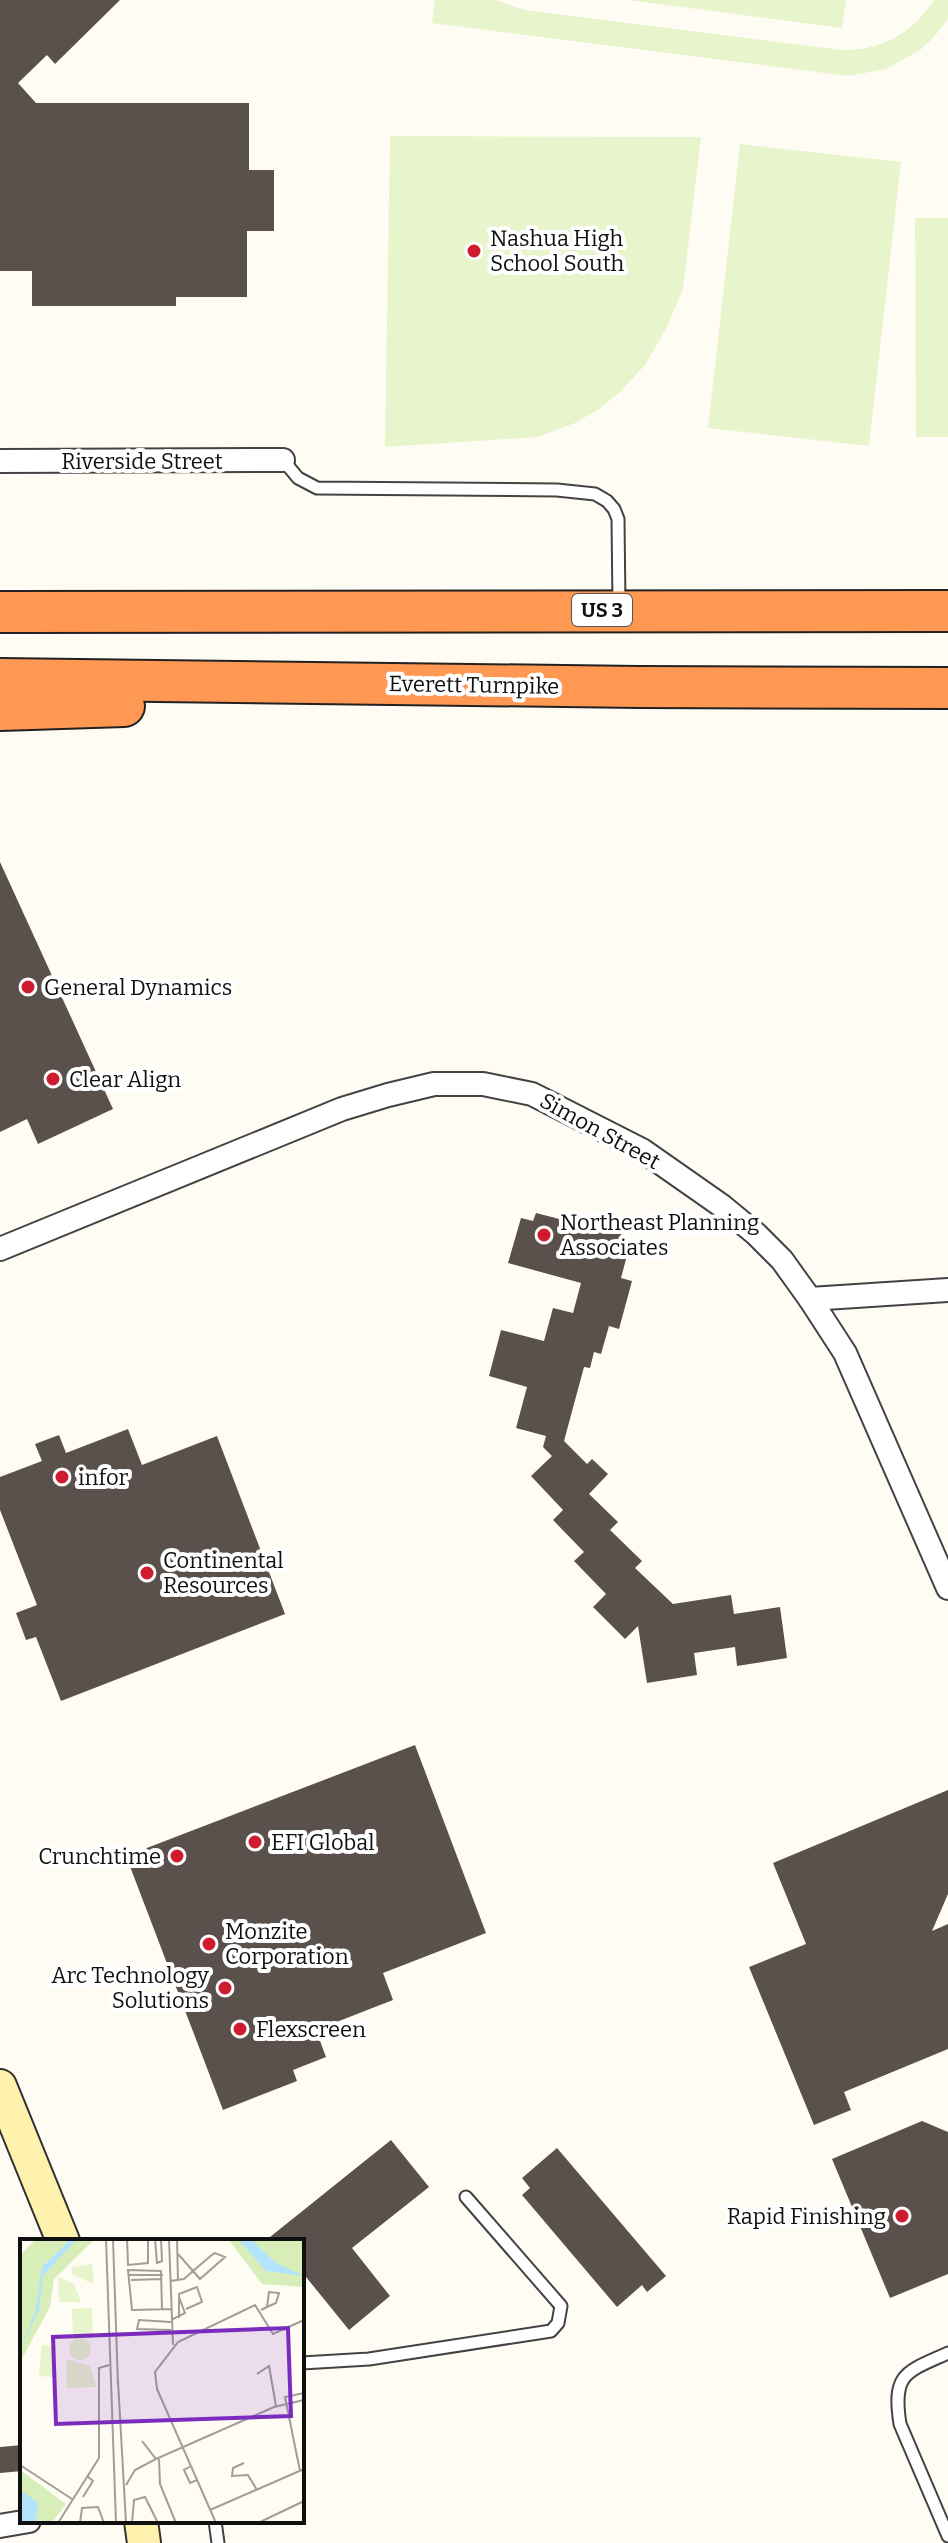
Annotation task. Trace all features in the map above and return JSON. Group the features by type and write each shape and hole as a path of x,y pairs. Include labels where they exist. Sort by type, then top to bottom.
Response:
{"highway":[{"name":"US 3","path":"0,612 948,611"},
{"name":"Everett Turnpike","path":"0,679 948,688"},
{"path":"0,710 639,687"}],"street":[{"name":"Riverside Street","path":"0,461 283,460"},
{"name":"Simon Street","path":"0,1249 342,1109 388,1095 434,1084 483,1084 532,1094 642,1150 722,1206 782,1260 845,1353 948,1588"},
{"path":"810,1299 948,1290"},
{"path":"0,2086 62,2239"},
{"path":"0,2526 20,2523"},
{"path":"141,2523 144,2543"}],"lane":[{"path":"283,460 298,478 317,488 557,490 600,495 611,504 618,519 619,610"},
{"path":"304,2363 369,2359 551,2331 558,2323 561,2306 466,2197"},
{"path":"948,2353 909,2371 899,2384 897,2406 900,2424 948,2536"},
{"path":"215,2523 218,2543"}],"green space":[{"path":"435,0 496,0 525,10 842,50 870,47 895,38 916,22 934,0 948,0 948,19 920,50 886,69 848,76 432,23"},
{"path":"628,0 846,0 842,28"},
{"path":"390,136 701,137 683,289 666,329 645,365 619,393 575,423 538,437 385,447"},
{"path":"740,144 901,162 869,446 708,428"},
{"path":"915,218 948,218 948,437 916,437"}],"building":[{"path":"0,0 120,0 55,64 47,55 18,83 36,103 249,103 249,170 274,170 274,231 247,231 247,297 176,297 176,306 32,306 32,271 0,271"},
{"name":"General Dynamics","path":"0,862 113,1109 38,1144 27,1119 0,1132"},
{"path":"536,1213 622,1232 618,1246 629,1248 621,1278 632,1281 619,1329 609,1326 601,1354 594,1352 590,1368 584,1367 564,1441 587,1464 592,1459 608,1474 589,1494 618,1522 610,1530 642,1561 635,1568 673,1604 731,1595 734,1614 780,1607 787,1658 737,1666 735,1647 694,1653 697,1675 647,1683 638,1626 625,1639 593,1607 606,1594 574,1561 584,1552 553,1520 563,1510 531,1476 552,1456 543,1447 546,1436 516,1428 527,1387 489,1376 501,1330 544,1341 553,1308 573,1313 581,1283 508,1263 521,1218 533,1221"},
{"name":"Continental Resources","path":"128,1429 142,1465 217,1436 285,1614 61,1701 36,1637 26,1640 16,1613 37,1605 0,1510 0,1477 42,1461 35,1444 59,1435 66,1453"},
{"path":"415,1745 486,1933 383,1973 393,2000 316,2030 326,2057 293,2070 297,2081 223,2110 126,1856"},
{"path":"948,1790 948,1894 932,1931 948,1924 948,2049 844,2092 851,2110 814,2125 749,1967 806,1944 773,1863"},
{"name":"Rapid Finishing","path":"922,2121 948,2132 948,2274 890,2298 832,2159"},
{"path":"391,2140 429,2187 352,2248 390,2296 349,2330 304,2274 304,2239 267,2239"},
{"path":"557,2148 666,2276 647,2292 642,2285 617,2307 522,2195 530,2188 522,2178"},
{"path":"20,2445 20,2471 0,2473 0,2447"}],"place":[{"name":"Nashua High School South","path":"474,251"},
{"name":"General Dynamics","path":"28,987"},
{"name":"Clear Align","path":"53,1079"},
{"name":"Northeast Planning Associates","path":"544,1235"},
{"name":"infor","path":"62,1477"},
{"name":"Continental Resources","path":"147,1573"},
{"name":"EFI Global","path":"255,1842"},
{"name":"Crunchtime","path":"177,1856"},
{"name":"Monzite Corporation","path":"209,1944"},
{"name":"Arc Technology Solutions","path":"225,1988"},
{"name":"Flexscreen","path":"240,2029"},
{"name":"Rapid Finishing","path":"902,2216"}]}
